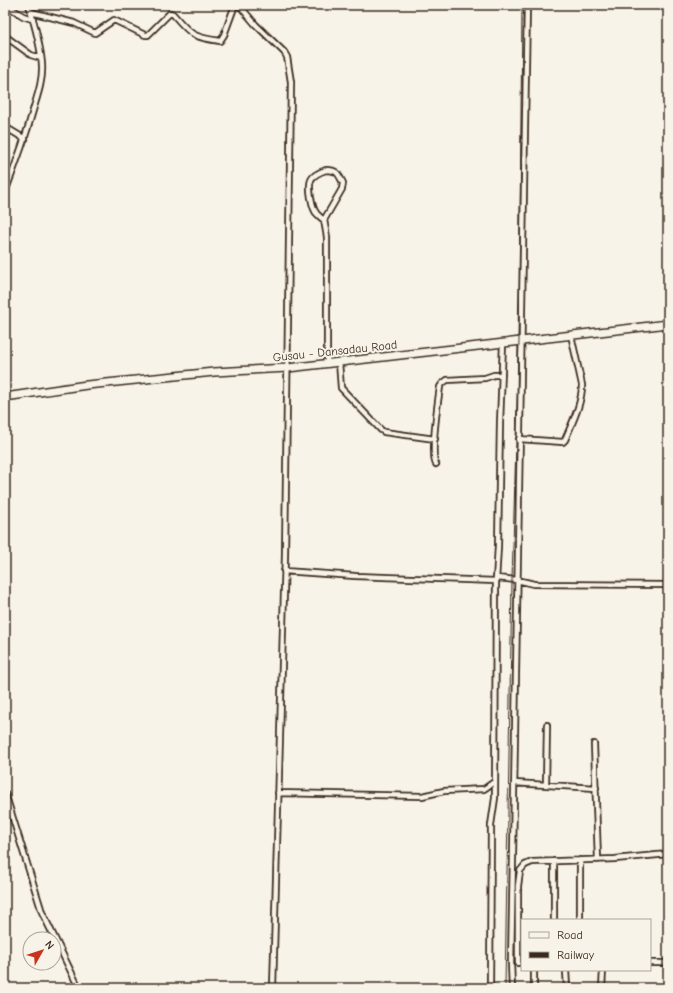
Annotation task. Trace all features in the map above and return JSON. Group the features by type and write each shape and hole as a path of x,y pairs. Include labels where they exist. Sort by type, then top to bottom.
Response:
{"main road":[{"name":"Gusau - Dansadau Road","path":"5,397 87,385 214,372 288,368 668,324"}],"street":[{"path":"6,5 32,20"},
{"path":"5,192 25,140 40,89 42,71 41,58 29,5"},
{"path":"31,12 74,23 94,33 114,20 144,35 148,35 170,13 173,14 187,31 193,35 205,39 220,41 224,35 235,5"},
{"path":"239,5 256,26 284,52 287,57 291,82 284,571 273,988"},
{"path":"512,988 511,963 519,439 522,341 526,5"},
{"path":"5,36 31,55 41,58"},
{"path":"5,127 25,140"},
{"path":"324,220 342,189 343,183 338,174 333,170 320,172 313,177 310,184 312,203 316,213 324,220 327,237 326,363"},
{"path":"519,439 563,442 565,440 582,393 582,385 571,335"},
{"path":"490,988 491,825 495,798 496,580 503,343"},
{"path":"339,362 341,388 381,430 434,439"},
{"path":"436,464 434,461 434,439 440,387 442,384 447,380 485,378 494,375 502,375"},
{"path":"284,571 354,576 517,580 534,584 668,585"},
{"path":"546,785 547,724"},
{"path":"594,744 598,860"},
{"path":"278,793 422,796 432,795 444,791 484,790 494,782"},
{"path":"514,783 596,788"},
{"path":"5,793 42,912 79,988"},
{"path":"511,963 520,963 518,886 520,871 525,864 532,862 598,860 668,854"},
{"path":"580,860 580,919"},
{"path":"554,861 554,919"},
{"path":"651,963 668,963"},
{"path":"534,971 534,988"},
{"path":"566,971 567,988"},
{"path":"602,988 603,971"}],"railway":[{"path":"505,988 512,580 519,341 522,5"}]}
